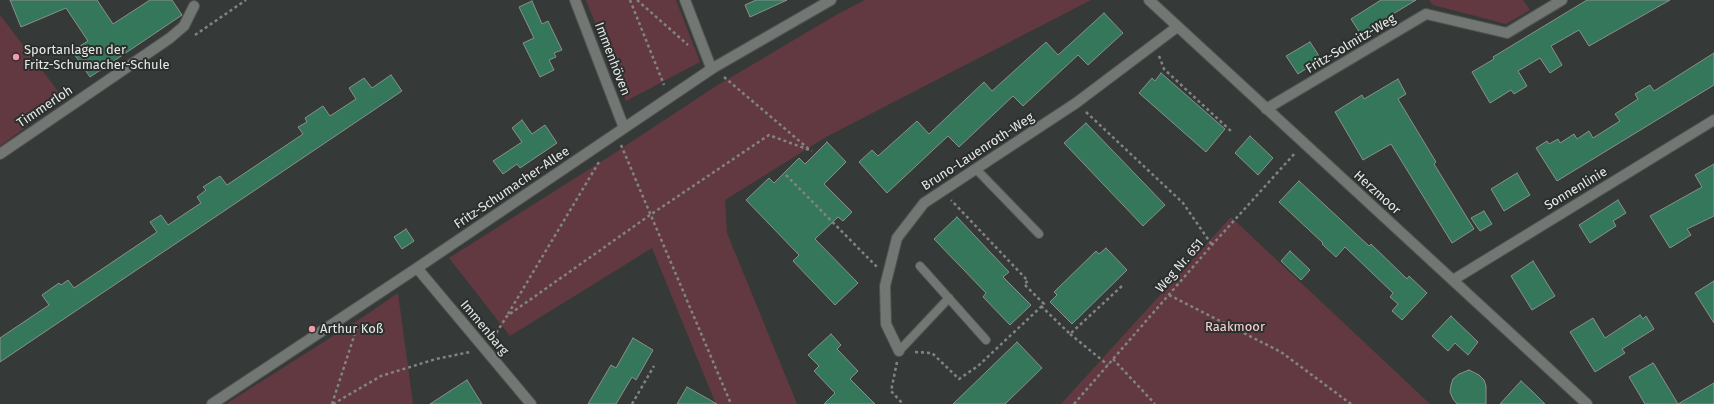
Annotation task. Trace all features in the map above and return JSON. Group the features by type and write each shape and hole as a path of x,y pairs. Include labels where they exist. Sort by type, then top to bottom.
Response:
{"street":[{"name":"Immenhöven","path":"575,0 624,128"},
{"path":"685,0 710,65 713,68"},
{"name":"Fritz-Schumacher-Allee","path":"212,404 417,268 713,68 831,0"},
{"name":"Herzmoor","path":"1149,0 1587,404"},
{"name":"Fritz-Solmitz-Weg","path":"1266,109 1426,14 1507,33 1562,0"},
{"name":"Timmerloh","path":"0,154 170,38 184,26 194,6"},
{"name":"Bruno-Lauenroth-Weg","path":"899,351 886,324 885,286 897,238 924,203 1076,103 1177,27"},
{"name":"Sonnenlinie","path":"1452,280 1714,120"},
{"name":"Immenbarg","path":"417,268 531,404"}],"lane":[{"path":"976,168 1039,234"},
{"path":"920,266 986,340"},
{"path":"899,351 949,298"}],"path":[{"path":"630,0 670,98"},
{"path":"637,0 693,50"},
{"path":"1154,44 1164,69 1232,132"},
{"path":"507,316 650,214 769,135 812,151 713,68"},
{"path":"1076,103 1183,203 1212,244"},
{"path":"616,134 731,404"},
{"name":"Weg Nr. 651","path":"1074,404 1212,244 1303,143"},
{"path":"332,404 381,376 436,359 485,349 507,316 600,161"},
{"path":"786,175 887,278"},
{"path":"942,191 1028,281 1024,284 1044,304 1042,306 1070,334 1108,365"},
{"path":"1070,334 1123,285"},
{"path":"1169,295 1281,352 1351,404"},
{"path":"332,404 365,302"},
{"path":"903,404 891,391 899,351 932,353 959,379 978,366 1042,306"},
{"path":"1113,360 1155,404"},
{"path":"632,404 654,366"}],"green space":[{"path":"586,0 676,0 700,62 626,101"},
{"path":"865,0 1091,0 826,137 725,200 727,233 797,404 716,404 652,248 510,336 449,258 610,156 713,88 836,15"},
{"path":"1429,0 1523,0 1530,10 1506,24 1433,5"},
{"name":"Sportanlagen der Fritz-Schumacher-Schule","path":"0,15 64,99 0,146"},
{"name":"Raakmoor","path":"1231,217 1430,404 1061,404"},
{"path":"398,293 413,404 226,404 363,317"}],"building":[{"path":"10,0 97,0 113,24 150,0 172,0 182,15 90,77 72,51 88,41 66,8 21,27"},
{"path":"756,0 787,0 750,17 745,5"},
{"path":"1381,0 1416,0 1383,20 1384,22 1362,36 1351,19"},
{"path":"1587,0 1670,0 1589,46 1579,30 1551,46 1562,65 1550,73 1540,58 1518,71 1527,86 1514,94 1511,90 1490,103 1472,72 1494,59 1493,57"},
{"path":"532,1 542,24 548,21 562,50 554,53 556,57 549,60 554,70 540,77 523,43 534,38 519,7"},
{"path":"1104,13 1123,33 1088,65 1078,55 1023,106 1013,96 959,147 948,136 887,193 859,162 872,150 878,156 917,121 929,134 984,82 992,91 1046,42 1058,55"},
{"path":"1310,42 1321,59 1298,74 1286,56"},
{"path":"1714,53 1714,85 1557,181 1536,148 1547,141 1549,144 1558,139 1560,143 1574,134 1577,139 1589,131 1593,138 1620,121 1615,114 1638,99 1635,94 1650,85 1654,91"},
{"path":"1161,73 1225,129 1206,152 1139,93 1152,78 1155,81"},
{"path":"391,75 402,91 0,362 0,338 49,305 42,295 59,283 61,285 68,280 74,288 157,232 150,222 161,215 168,225 201,203 197,197 206,190 203,187 220,176 227,185 303,134 298,127 307,122 305,118 323,106 330,116 356,99 349,88 364,78 372,88"},
{"path":"1398,79 1406,94 1398,99 1436,162 1434,164 1474,229 1452,243 1391,144 1363,160 1335,112 1362,95 1364,99"},
{"path":"522,120 532,134 545,125 557,143 520,168 517,164 503,174 493,161 522,142 512,128"},
{"path":"1086,123 1165,205 1143,226 1064,143"},
{"path":"1250,136 1273,158 1258,175 1235,153"},
{"path":"827,142 846,162 824,184 852,212 843,221 838,217 815,239 858,283 835,305 793,261 799,255 746,200 769,178 774,183 799,158 805,164"},
{"path":"1714,164 1714,216 1687,229 1691,235 1670,248 1650,216 1702,187 1695,175"},
{"path":"1517,173 1530,195 1504,211 1491,189"},
{"path":"1299,181 1369,246 1371,244 1407,279 1409,276 1427,293 1402,320 1392,311 1398,304 1390,297 1393,293 1345,247 1336,257 1279,202"},
{"path":"1618,200 1626,213 1613,221 1616,226 1590,243 1579,225"},
{"path":"1484,211 1492,224 1480,231 1471,218"},
{"path":"957,217 1009,272 1003,277 1031,305 1010,325 983,297 986,293 934,239"},
{"path":"406,229 414,241 402,249 394,237"},
{"path":"1106,248 1127,270 1072,324 1050,302 1057,295 1054,292 1096,251 1099,254"},
{"path":"1290,251 1310,270 1301,280 1281,261"},
{"path":"1533,261 1555,296 1532,310 1511,276"},
{"path":"1714,281 1714,323 1695,293"},
{"path":"1640,315 1643,319 1646,316 1654,329 1622,349 1625,353 1595,372 1570,332 1593,318 1605,338"},
{"path":"1451,316 1478,342 1468,355 1455,343 1448,351 1432,336"},
{"path":"831,334 841,345 837,349 858,371 850,379 875,404 824,404 835,393 814,371 819,366 808,355"},
{"path":"633,338 653,350 636,380 632,377 616,404 588,404 611,365 616,368"},
{"path":"1017,342 1042,368 1005,404 953,404"},
{"path":"1653,363 1678,404 1645,404 1629,377"},
{"path":"1469,370 1479,375 1484,380 1486,386 1486,404 1457,404 1453,399 1450,392 1453,379 1459,374"},
{"path":"467,380 482,404 430,404"},
{"path":"1521,381 1533,392 1545,404 1500,404"},
{"path":"1714,383 1714,404 1678,404"},
{"path":"687,387 717,404 677,404"}],"place":[{"name":"Sportanlagen der Fritz-Schumacher-Schule","path":"16,57"},
{"name":"Arthur Koß","path":"312,329"}]}
